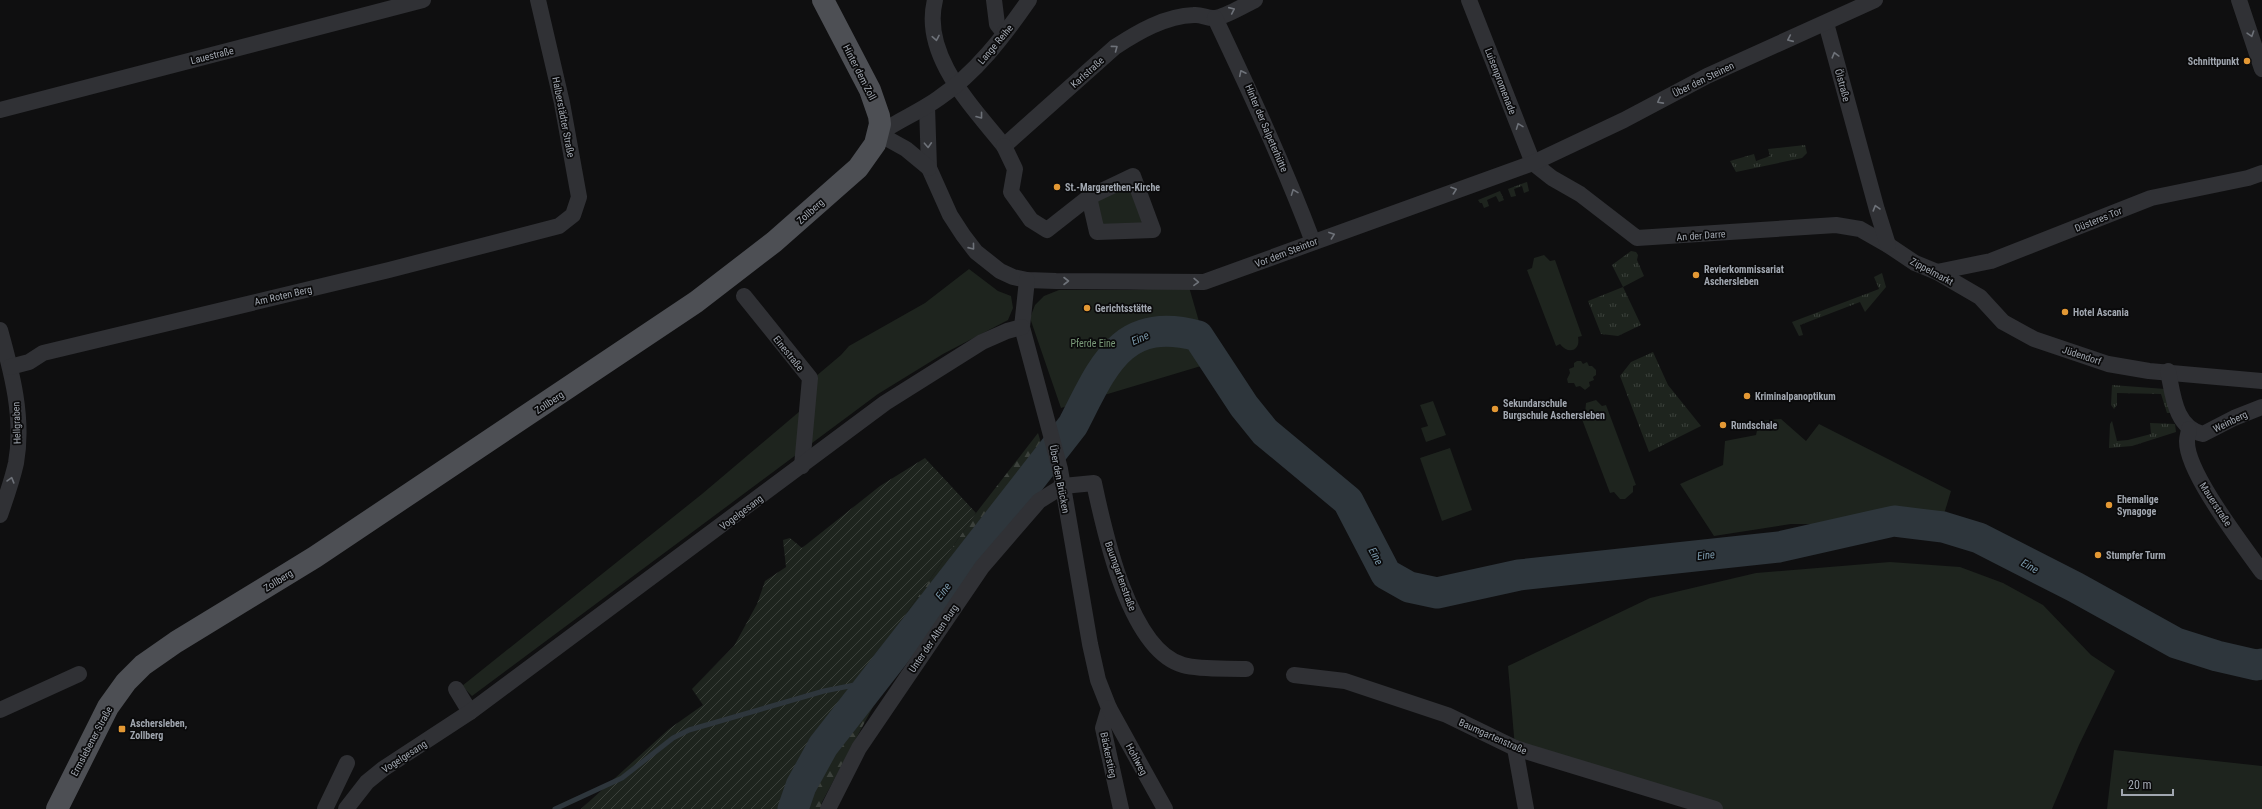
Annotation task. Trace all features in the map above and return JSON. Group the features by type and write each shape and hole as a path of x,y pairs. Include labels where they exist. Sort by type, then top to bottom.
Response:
{"main road":[{"name":"Hinter dem Zoll","path":"823,0 874,100 880,124 879,134"},
{"name":"Zollberg","path":"189,635 315,558 696,302 774,242 846,179 871,151 879,134"},
{"name":"Ermslebener Straße","path":"57,809 101,719 116,695 143,665 189,635"}],"street":[{"name":"Lauestraße","path":"0,110 423,0"},
{"name":"Halberstädter Straße","path":"538,0 562,103 579,197 574,215 559,226"},
{"path":"935,0 931,15 939,54 957,85 1004,146 1015,169 1011,192 1031,220 1047,230 1090,196"},
{"path":"994,0 997,24 1004,33"},
{"name":"Lange Reihe","path":"879,134 894,123 926,106 957,85 987,55 1029,0"},
{"path":"1215,18 1255,0"},
{"name":"Luisenpromenade","path":"1469,0 1533,162"},
{"path":"2239,0 2262,69"},
{"name":"Über den Steinen","path":"1533,162 1624,120 1707,76 1826,24 1871,1"},
{"name":"Karlstraße","path":"1004,146 1114,48 1152,26 1171,19 1193,7 1215,18"},
{"name":"Hinter der Salpeterhütte","path":"1215,18 1249,88 1290,183 1313,242"},
{"name":"Ölstraße","path":"1826,24 1877,210 1888,244"},
{"path":"926,106 929,168 950,215 976,252 1000,271 1013,277 1028,280"},
{"path":"879,134 906,149 929,168"},
{"name":"Vor dem Steintor","path":"1028,280 1204,282 1224,276 1533,162"},
{"name":"An der Darre","path":"1533,162 1552,178 1580,194 1637,238 1836,225 1860,229 1888,244"},
{"name":"Düsteres Tor","path":"1937,272 1991,261 2151,198 2248,178 2262,173"},
{"name":"Am Roten Berg","path":"10,367 29,362 43,353 389,270 559,226"},
{"name":"Zippelmarkt","path":"1888,244 1915,263 1937,272 1980,297 2003,322 2017,332"},
{"name":"Über den Brücken","path":"1028,280 1022,327 1060,469 1090,644 1098,680 1109,708"},
{"name":"Einestraße","path":"744,296 810,378 802,466"},
{"name":"Vogelgesang","path":"346,809 362,788 383,769 470,712 885,403 947,363 1007,330 1022,327"},
{"name":"Hellgraben","path":"0,330 10,367 17,404 18,424 16,462 0,515"},
{"name":"Jüdendorf","path":"2017,332 2108,364 2149,371 2168,371"},
{"path":"2189,429 2175,406 2168,371 2262,381"},
{"name":"Weinberg","path":"2189,429 2202,434 2234,418 2262,407"},
{"name":"Mauerstraße","path":"2189,429 2187,441 2194,467 2209,494 2262,572"},
{"name":"Baumgartenstraße","path":"1063,486 1094,483 1114,564 1128,601 1144,631 1164,654 1181,664 1246,669"},
{"name":"Unter der Alten Burg","path":"828,809 859,748 982,567 1039,500 1063,486"},
{"path":"0,710 79,674"},
{"name":"Baumgartenstraße","path":"1294,675 1345,681 1447,715 1515,748 1715,809"},
{"path":"456,689 470,712"},
{"name":"Bäckerstieg","path":"1109,708 1103,728 1121,809"},
{"name":"Hohlweg","path":"1109,708 1165,809"},
{"path":"1515,748 1526,809"},
{"path":"325,809 347,763"}],"green space":[{"path":"1805,145 1807,153 1802,158 1736,172 1730,161 1754,154 1756,161 1770,156 1768,149"},
{"path":"1527,182 1529,191 1524,193 1522,186 1514,189 1516,196 1511,197 1508,189"},
{"path":"1130,184 1143,225 1099,228 1095,198"},
{"path":"1500,191 1504,200 1499,202 1496,196 1487,200 1489,206 1484,208 1482,203 1478,200"},
{"path":"1631,251 1636,252 1638,255 1637,260 1644,276 1623,287 1612,265"},
{"path":"1544,255 1550,261 1555,260 1582,336 1578,337 1578,346 1573,350 1567,350 1560,344 1556,346 1527,270 1532,268 1534,258"},
{"path":"969,269 998,291 1011,296 1013,308 1008,320 943,354 878,394 472,696 462,686 702,494 813,400 815,377 841,355 849,346 925,303"},
{"path":"1882,273 1886,287 1865,312 1860,302 1800,325 1803,335 1799,336 1792,322 1879,289 1874,277"},
{"name":"Pferde Eine","path":"1189,287 1211,363 1061,408 1030,318 1035,305 1044,296 1059,290 1130,290"},
{"path":"1623,287 1641,325 1618,336 1601,334 1588,301"},
{"path":"1653,352 1668,385 1701,426 1649,452 1620,376 1631,362"},
{"path":"1581,361 1583,364 1587,362 1589,366 1592,366 1596,370 1596,375 1593,377 1594,380 1589,382 1590,386 1585,390 1580,386 1576,387 1574,383 1568,383 1567,379 1570,373 1569,369 1574,367 1574,363"},
{"path":"2112,385 2165,389 2172,413 2167,413 2161,394 2117,393 2117,405 2114,409 2111,405"},
{"path":"1596,400 1602,406 1606,405 1636,485 1633,486 1633,492 1625,499 1620,499 1614,492 1610,493 1580,414 1585,413 1586,403"},
{"path":"1433,401 1446,435 1426,442 1421,428 1428,426 1420,405"},
{"path":"1781,419 1806,441 1819,424 1951,491 1941,524 1791,524 1714,536 1680,484 1723,465 1725,441 1756,435 1759,421"},
{"path":"2112,421 2117,441 2128,440 2151,434 2150,423 2175,424 2176,432 2132,446 2109,448 2110,424"},
{"path":"1038,433 1050,472 972,565 875,703 821,804 828,809 778,809 808,755 976,513"},
{"path":"1450,448 1472,510 1442,521 1420,458"},
{"path":"925,458 976,513 808,755 778,809 581,809 669,729 703,705 692,689 734,646 757,604 765,581 786,567 783,540 790,538 802,548 880,486"},
{"path":"1890,562 1960,567 2003,583 2043,605 2091,655 2115,671 2079,745 2052,809 1715,809 1515,748 1508,666 1650,598 1756,573"},
{"path":"2114,750 2262,766 2262,809 2107,809"}],"waterway":[{"name":"Eine","path":"793,809 801,786 823,746 1073,425 1105,366 1118,351 1133,340 1150,333 1172,331 1198,336 1244,406 1265,432 1348,501 1386,574 1409,587 1437,593 1519,575 1779,547 1894,521 1943,527 1979,538 2075,587 2176,643 2217,656 2256,665 2262,664"},
{"path":"555,809 622,778 673,738 689,730 824,691 875,681"}],"place":[{"name":"Schnittpunkt","path":"2247,61"},
{"name":"St.-Margarethen-Kirche","path":"1057,187"},
{"name":"Revierkommissariat Aschersleben","path":"1696,275"},
{"name":"Gerichtsstätte","path":"1087,308"},
{"name":"Hotel Ascania","path":"2065,312"},
{"name":"Kriminalpanoptikum","path":"1747,396"},
{"name":"Sekundarschule Burgschule Aschersleben","path":"1495,409"},
{"name":"Rundschale","path":"1723,425"},
{"name":"Ehemalige Synagoge","path":"2109,505"},
{"name":"Stumpfer Turm","path":"2098,555"},
{"name":"Aschersleben, Zollberg","path":"122,729"}]}
